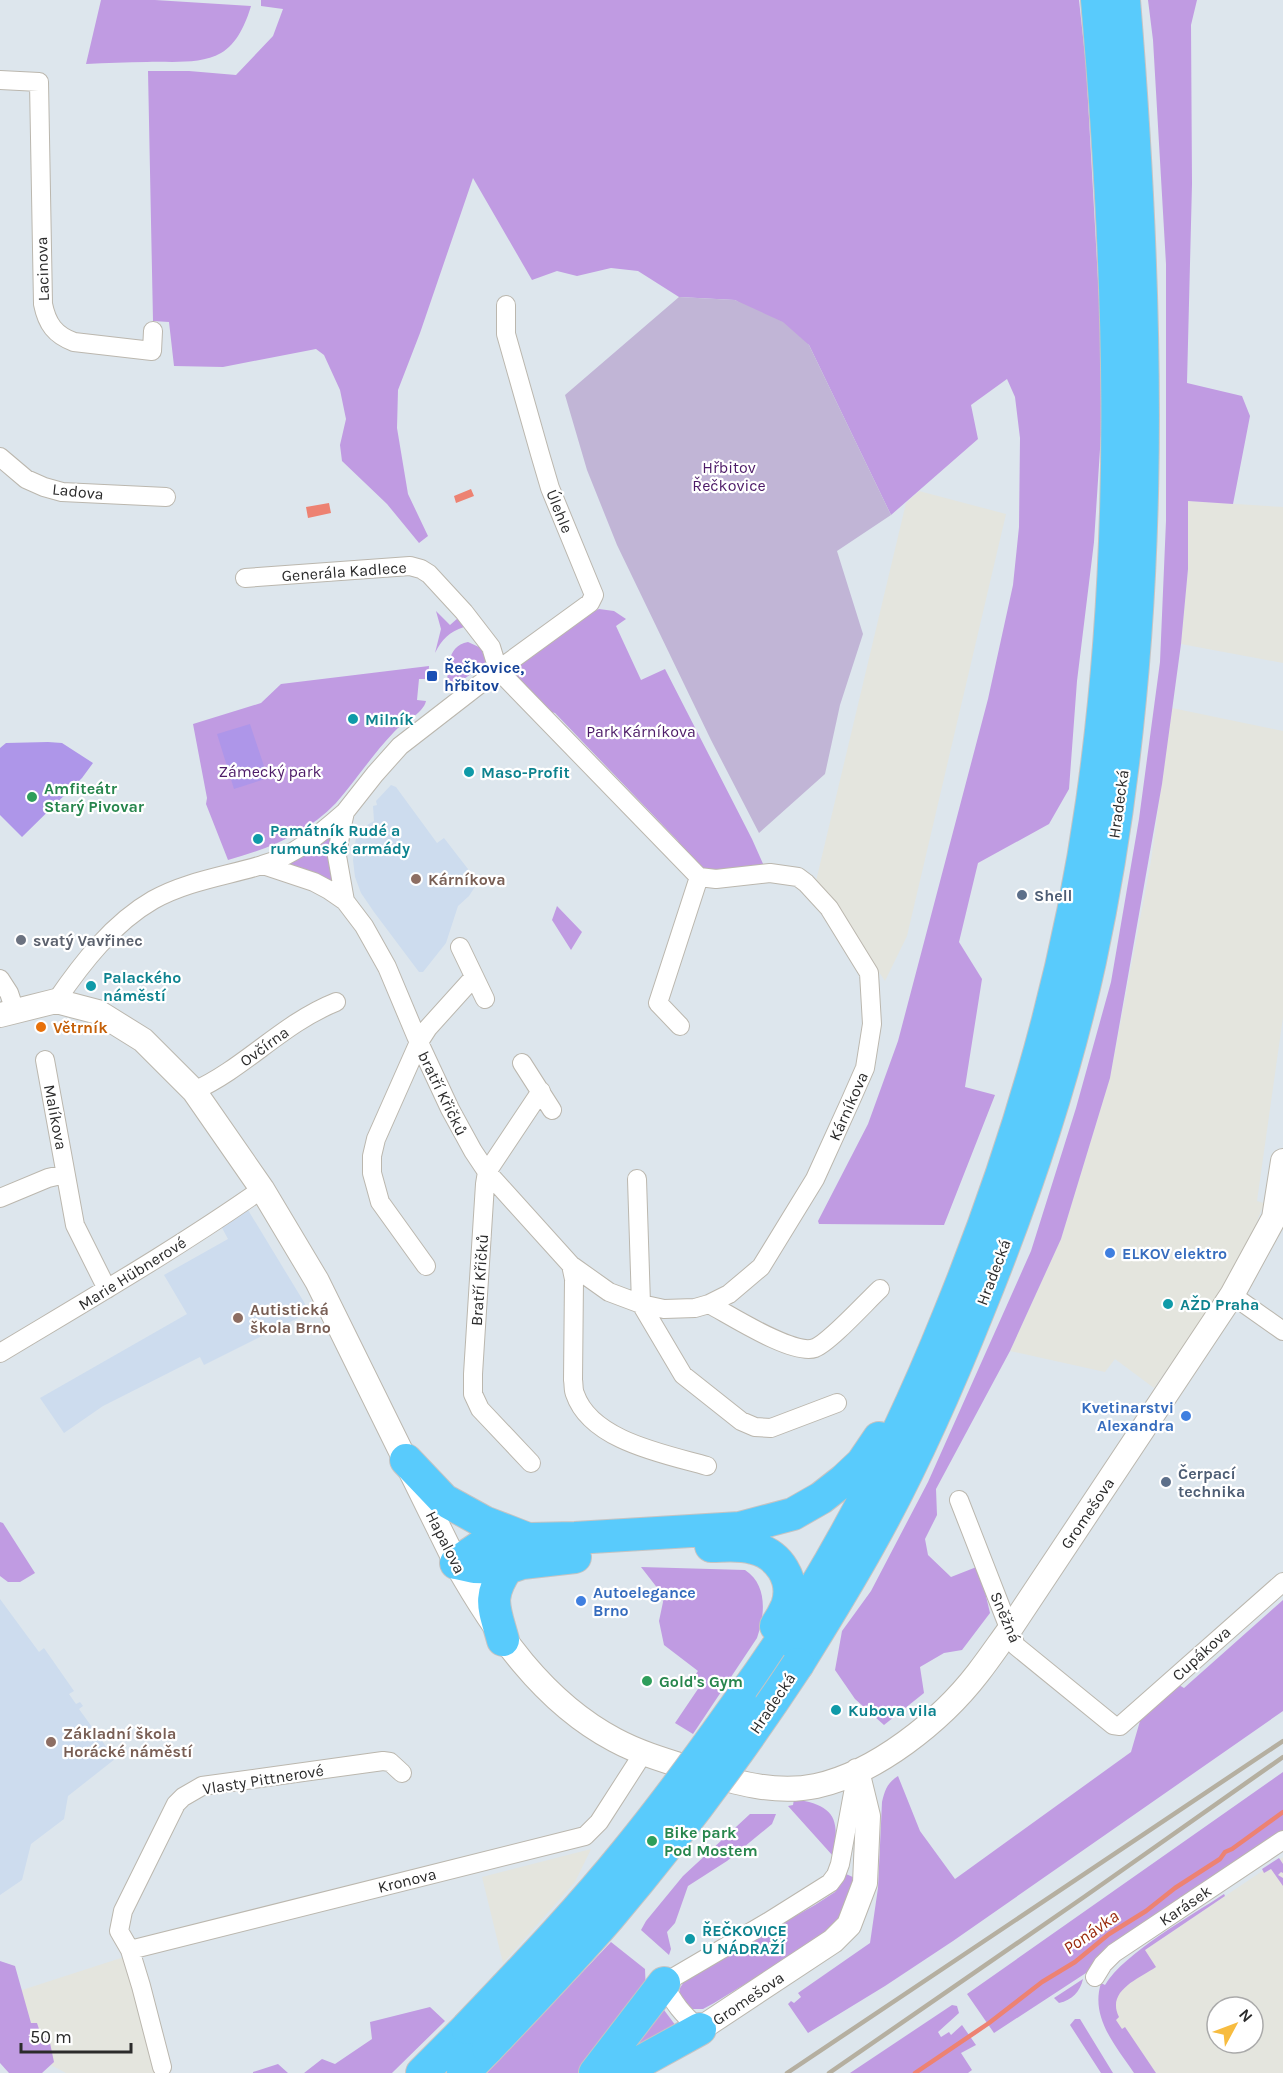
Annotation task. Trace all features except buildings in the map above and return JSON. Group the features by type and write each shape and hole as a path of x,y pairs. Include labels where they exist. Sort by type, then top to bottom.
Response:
{"highway":[{"name":"Hradecká","path":"422,2073 477,2038 577,1953 634,1888 706,1796 870,1487 927,1369 982,1235 1019,1126 1060,971 1082,866 1102,729 1112,618 1116,514 1116,330 1109,170 1097,0"},
{"name":"Hradecká","path":"463,2073 477,2038 575,1912 677,1787 740,1700 874,1536 913,1461 953,1374 1023,1197 1054,1098 1090,960 1112,842 1125,742 1138,605 1143,513 1142,323 1124,0"},
{"path":"456,1563 480,1547 529,1539 740,1528 793,1514 821,1498 862,1463 877,1443 897,1408 927,1369"},
{"path":"406,1460 444,1500 484,1522 529,1539"},
{"path":"456,1563 474,1567 507,1568 539,1560 579,1556 706,1547 752,1547 771,1554 776,1559 789,1584 780,1653"},
{"path":"503,1640 493,1601 498,1581 507,1568"},
{"path":"594,2073 664,1983"},
{"path":"609,2073 642,2061 700,2029"}],"street":[{"name":"Lacinova","path":"0,80 39,82 45,318 53,330 74,342 152,351 153,331"},
{"name":"Úlehle","path":"498,670 590,603 594,595 550,488 506,334 506,305"},
{"name":"Ladova","path":"0,457 26,479 62,492 166,497"},
{"name":"Generála Kadlece","path":"245,578 410,566 421,568 438,583 480,632 491,647 498,670"},
{"path":"56,1001 93,952 146,904 185,886 263,865 301,847 345,812 400,746 498,670 699,877 658,1003 681,1026"},
{"path":"345,812 338,856 345,900"},
{"path":"263,865 314,882 345,900"},
{"name":"Kárníkova","path":"699,877 716,879 770,873 798,877 829,908 869,973 872,1024 866,1068 815,1179 802,1202"},
{"name":"bratří Křičků","path":"345,900 364,926 387,967 419,1042 463,1134 487,1172 571,1265 609,1292 641,1304 664,1309 681,1310 709,1304 729,1294 761,1267 802,1202"},
{"path":"460,946 484,999"},
{"name":"Bratří Křičků","path":"426,1266 380,1202 372,1173 372,1156 376,1139 419,1042 428,1028 474,977"},
{"path":"0,979 9,993 8,1013 56,1001 98,1012 143,1040 194,1091"},
{"name":"Ovčírna","path":"194,1091 238,1065 297,1022 336,1002"},
{"name":"Malíkova","path":"45,1060 75,1225 107,1289"},
{"path":"522,1063 552,1110"},
{"name":"Hapalova","path":"194,1091 262,1189 317,1281 456,1563 503,1640 531,1672 561,1701 597,1730 644,1752 719,1777 774,1789 797,1789 816,1786 857,1772"},
{"name":"Bratří Křičků","path":"531,1463 480,1409 473,1394 473,1362 487,1172 540,1091"},
{"name":"Gromešova","path":"664,1983 671,1999 683,2015 700,2029 833,1941 849,1925 866,1883 868,1864 868,1816 857,1772 896,1749 930,1723 957,1698 1010,1629 1232,1295 1279,1217 1283,1161"},
{"name":"Malíkova","path":"0,1198 48,1178 65,1174"},
{"path":"637,1179 641,1304 683,1375 741,1421 755,1427 771,1428 837,1403"},
{"name":"Marie Hübnerové","path":"0,1353 237,1208 262,1189"},
{"path":"571,1265 574,1279 575,1395 590,1418 624,1442 707,1466"},
{"path":"709,1304 773,1338 791,1346 809,1350 824,1342 880,1289"},
{"path":"1232,1295 1283,1331"},
{"name":"Sněžná","path":"959,1500 1016,1646 1113,1725 1120,1726"},
{"name":"Cupákova","path":"1120,1726 1283,1582"},
{"name":"Kronova","path":"130,1950 585,1836 599,1822 644,1752"},
{"name":"Vlasty Pittnerové","path":"162,2067 130,1950 119,1931 123,1911 176,1804 202,1786 383,1761 390,1762 402,1773"},
{"path":"664,1983 830,1883 840,1864 857,1772"},
{"name":"Karásek","path":"1095,1977 1114,1953 1283,1840"}],"shaded area":[{"path":"471,489 474,496 456,503 454,496"},
{"path":"919,491 1006,514 907,936 885,981 816,881 906,503"},
{"path":"1188,501 1283,507 1283,663 1181,644 1188,569"},
{"path":"329,503 331,513 308,518 306,507"},
{"path":"1172,708 1283,731 1283,1017 1257,1201 1264,1203 1247,1249 1227,1283 1154,1388 1115,1359 1105,1372 1010,1351 1061,1239 1110,1078 1151,861"},
{"path":"250,724 268,778 234,789 217,734"},
{"name":"Amfiteátr Starý Pivovar","path":"6,743 62,743 93,763 82,778 22,837 0,815 0,748"},
{"name":"Kárníkova","path":"391,785 396,787 437,843 444,838 478,882 469,896 458,906 446,943 423,972 419,972 374,912 361,893 355,877 353,860 356,837 362,828 374,821 373,806 377,805 376,801"},
{"name":"Autistická škola Brno","path":"248,1210 310,1312 204,1365 200,1357 103,1406 64,1433 40,1398 187,1314 164,1275 228,1239 221,1226"},
{"name":"Základní škola Horácké náměstí","path":"0,1599 39,1652 44,1648 74,1691 69,1694 76,1704 80,1702 83,1706 79,1709 115,1759 68,1796 64,1819 31,1844 22,1880 0,1895"},
{"path":"591,1849 575,1882 503,1963 482,1877"},
{"path":"1283,1857 1283,2073 1140,2073 1114,2036 1109,2003 1145,1950"},
{"path":"124,1957 156,2073 66,2073 45,2062 16,1992"}],"green space":[{"path":"101,0 155,0 251,6 244,26 236,39 227,49 213,57 185,62 86,64"},
{"path":"261,0 1079,0 1086,65 1104,388 1094,542 1077,681 1069,789 1049,824 978,863 959,942 982,979 965,1087 995,1095 944,1225 819,1224 818,1221 868,1124 898,1041 988,699 1013,585 1019,527 1020,438 1015,397 1007,379 971,405 978,439 891,515 809,345 735,300 679,297 638,271 611,268 577,276 557,271 532,280 473,178 398,390 397,428 408,494 428,536 419,543 387,504 342,461 340,445 346,419 340,390 324,355 316,349 223,367 174,366 169,322 153,321 148,71 189,71 236,75 273,36 283,9 261,6"},
{"path":"1148,0 1197,0 1191,25 1192,184 1187,383 1242,396 1250,416 1233,504 1188,501 1188,569 1181,644 1162,784 1110,1078 1061,1239 1010,1351 936,1489 937,1515 925,1539 928,1555 951,1577 979,1566 990,1613 962,1650 944,1653 920,1667 924,1693 884,1725 855,1699 835,1670 842,1631 871,1591 928,1482 1031,1251 1076,1108 1111,982 1139,819 1160,662 1166,521 1166,264 1153,40"},
{"name":"Hřbitov Řečkovice","path":"679,297 735,300 783,322 809,345 891,515 837,551 863,634 840,705 825,774 759,833 711,740 617,545 587,470 565,395"},
{"name":"Park Kárníkova","path":"599,609 614,611 626,619 616,626 641,680 665,669 764,866 705,871 683,853 678,841 555,713 544,710 508,671"},
{"path":"436,611 450,625 458,618 465,625 446,637 435,653 441,629"},
{"path":"468,642 481,648 486,658 485,664 447,691 449,661 455,649"},
{"name":"Zámecký park","path":"429,666 428,679 419,679 417,700 426,701 424,706 386,740 336,803 312,823 286,839 228,860 206,804 207,798 193,724 261,703 281,684"},
{"path":"336,830 333,880 286,864"},
{"path":"557,906 582,932 571,950 552,920"},
{"path":"0,1522 3,1523 35,1573 20,1582 8,1582 0,1576"},
{"path":"641,1567 745,1570 758,1584 761,1592 763,1610 757,1638 693,1734 675,1723 702,1683 695,1675 698,1671 664,1645 659,1621 663,1602 662,1594"},
{"path":"1283,1600 1283,1711 953,1941 808,2033 788,2004 791,2001 794,2003 801,1997 798,1993 870,1943 878,1888 882,1802 885,1790 891,1781 898,1776 920,1831 955,1879 1131,1752 1140,1721 1179,1685 1184,1688"},
{"path":"1283,1772 1283,1830 1209,1880 1089,1971 994,2033 967,1994"},
{"path":"794,1799 818,1805 831,1815 836,1831 833,1856 788,1806 793,1805"},
{"path":"750,1814 776,1814 772,1824 727,1861 688,1886 675,1923 667,1932 671,1949 669,1955 641,1930 646,1921 683,1876"},
{"path":"1279,1858 1283,1864 1283,1873 1278,1875 1283,1878 1283,1886 1271,1869 1264,1873 1262,1869"},
{"path":"846,1874 855,1878 841,1917 819,1939 703,2009 692,2009 679,1995 680,1988 687,1977 815,1905 835,1892"},
{"path":"1224,1894 1225,1896 1145,1950 1156,1967 1133,1981 1120,1993 1116,2008 1119,2017 1116,2020 1122,2029 1125,2027 1156,2073 1134,2073 1113,2042 1102,2020 1099,2008 1101,1983 1105,1985 1127,1960 1142,1948"},
{"path":"611,1942 645,1969 646,1994 592,2064 579,2073 487,2073"},
{"path":"0,1961 15,1966 31,2023 37,2023 42,2038 49,2038 54,2062 42,2073 9,2073 0,2063"},
{"path":"1083,1979 1078,1992 1072,1998 1059,2003 1054,1998"},
{"path":"952,2005 957,2006 959,2013 938,2032 941,2037 949,2032 951,2035 962,2025 976,2045 961,2053 972,2070 968,2073 850,2073"},
{"path":"661,2006 676,2026 623,2055"},
{"path":"430,2007 445,2021 392,2073 304,2073 322,2059 335,2064 372,2039 370,2022"},
{"path":"1075,2019 1080,2019 1113,2073 1101,2073 1070,2025"},
{"path":"278,2064 288,2073 253,2073 253,2072"}],"waterway":[{"name":"Ponávka","path":"915,2073 989,2023 1042,1982 1075,1962 1109,1934 1146,1911 1283,1812"}],"railway":[{"path":"787,2073 1283,1741"},
{"path":"829,2073 1283,1757"}],"place":[{"name":"Řečkovice, hřbitov","path":"432,676"},
{"name":"Milník","path":"353,719"},
{"name":"Maso-Profit","path":"469,772"},
{"name":"Amfiteátr Starý Pivovar","path":"32,797"},
{"name":"Památník Rudé a rumunské armády","path":"258,839"},
{"name":"Kárníkova","path":"416,879"},
{"name":"Shell","path":"1022,895"},
{"name":"svatý Vavřinec","path":"21,940"},
{"name":"Palackého náměstí","path":"91,986"},
{"name":"Větrník","path":"41,1027"},
{"name":"ELKOV elektro","path":"1110,1253"},
{"name":"AŽD Praha","path":"1168,1304"},
{"name":"Autistická škola Brno","path":"238,1318"},
{"name":"Kvetinarstvi Alexandra","path":"1186,1416"},
{"name":"Čerpací technika","path":"1166,1482"},
{"name":"Autoelegance Brno","path":"581,1601"},
{"name":"Gold's Gym","path":"647,1681"},
{"name":"Kubova vila","path":"836,1710"},
{"name":"Základní škola Horácké náměstí","path":"51,1742"},
{"name":"Bike park Pod Mostem","path":"652,1841"},
{"name":"ŘEČKOVICE U NÁDRAŽÍ","path":"690,1939"}]}
